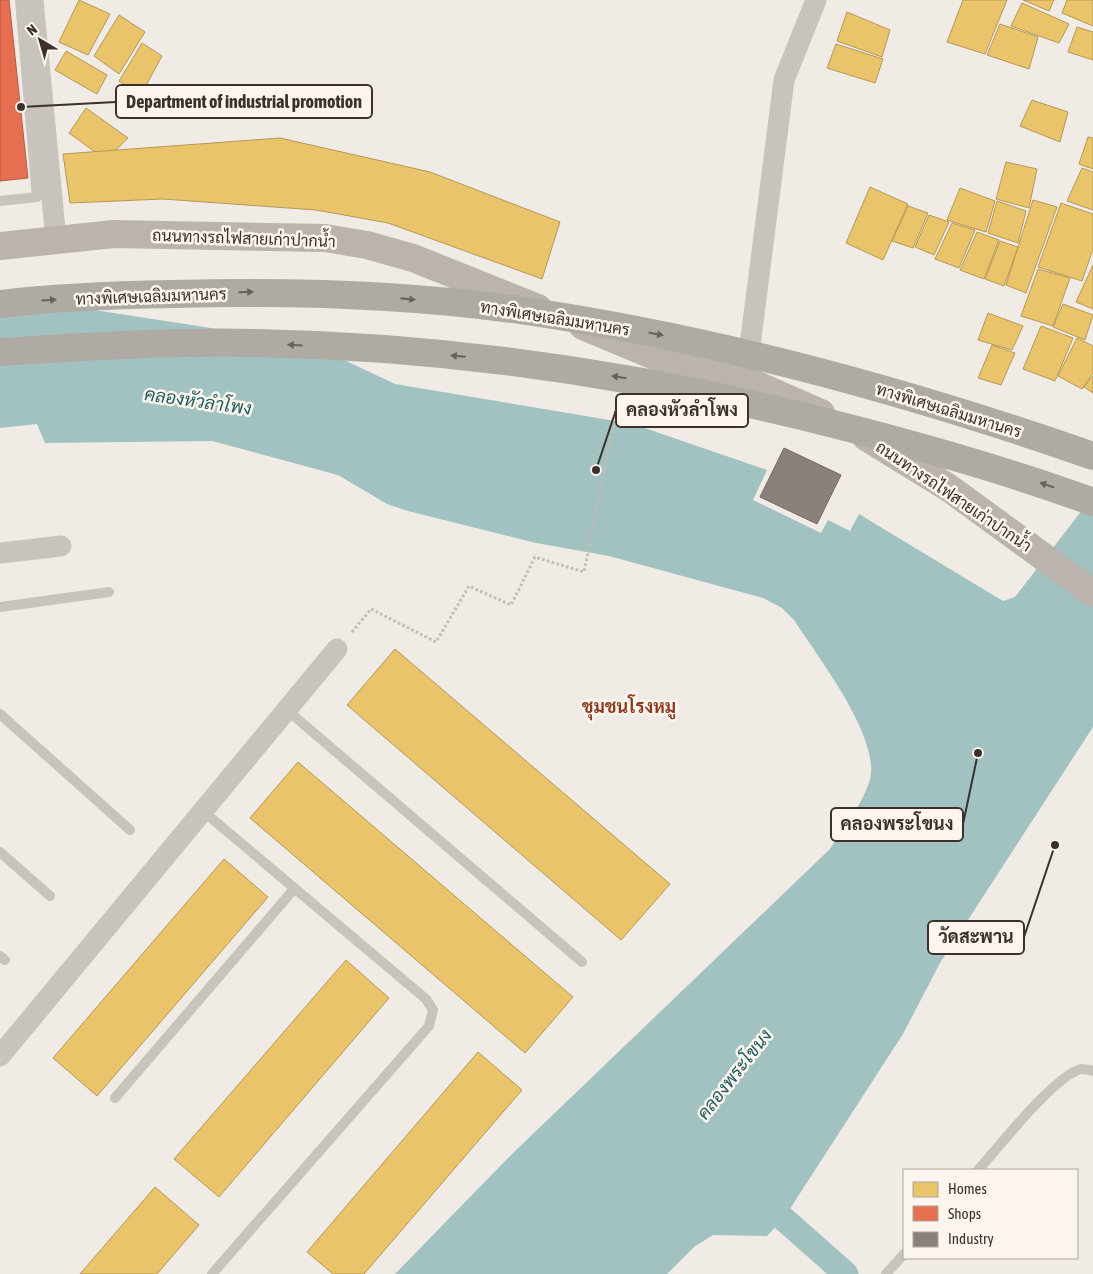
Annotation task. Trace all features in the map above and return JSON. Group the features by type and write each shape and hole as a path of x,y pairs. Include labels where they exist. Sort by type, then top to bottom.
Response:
{"highway":[{"name":"ทางพิเศษเฉลิมมหานคร","path":"0,304 139,295 257,291 390,297 518,310 661,334 795,365 922,401 1093,456"},
{"path":"0,352 130,345 257,343 387,350 521,362 659,383 786,411 929,448 1093,502"}],"main road":[{"name":"ถนนทางรถไฟสายเก่าปากน้ำ","path":"0,246 134,234 325,238 368,245 413,258 657,357 745,380 824,414 889,450 1010,531 1093,593"}],"street":[{"path":"33,0 56,240"},
{"path":"745,380 784,80 816,0"},
{"path":"0,553 61,546"},
{"path":"0,1056 204,812 337,649"}],"lane":[{"path":"0,201 37,197 20,0"},
{"path":"0,606 109,592"},
{"path":"288,710 582,962"},
{"path":"0,714 130,830"},
{"path":"204,812 426,998 433,1010 429,1026 212,1274"},
{"path":"0,852 50,896"},
{"path":"115,1098 294,889"},
{"path":"979,1169 1046,1094 1082,1069 1093,1071"},
{"path":"888,1272 903,1255"}],"path":[{"path":"337,649 372,609 436,642 469,586 511,605 534,556 584,572 619,400"}],"water":[{"path":"17,298 308,343 395,384 633,424 767,470 753,500 821,533 828,520 850,531 859,514 1003,601 1015,597 1093,496 1093,727 940,963 903,1034 784,1218 767,1236 713,1235 694,1247 667,1274 395,1274 512,1154 830,849 857,809 869,783 871,765 867,745 846,699 794,620 782,608 763,598 609,556 536,543 408,511 387,504 338,475 212,441 45,443 37,424 0,428 0,299"}],"building: Homes":[{"path":"79,0 110,14 88,55 59,42"},
{"path":"963,0 1007,0 985,54 947,42"},
{"path":"1023,0 1054,0 1049,11"},
{"path":"1067,0 1093,0 1093,26 1062,13"},
{"path":"1022,3 1069,24 1059,43 1011,26"},
{"path":"847,12 890,30 882,57 837,41"},
{"path":"119,15 145,32 119,74 94,56"},
{"path":"1000,24 1038,37 1029,69 987,55"},
{"path":"1077,27 1093,32 1093,60 1068,52"},
{"path":"142,43 162,56 141,95 119,81"},
{"path":"836,44 883,59 875,83 827,68"},
{"path":"66,51 107,75 97,94 55,70"},
{"path":"1032,100 1068,112 1060,142 1020,126"},
{"path":"86,108 128,138 115,151 95,152 69,133"},
{"path":"1088,137 1093,138 1093,169 1079,164"},
{"path":"280,138 430,172 560,222 542,279 388,223 316,210 163,199 70,203 63,154"},
{"path":"1006,162 1037,169 1029,208 996,199"},
{"path":"1082,168 1093,172 1093,210 1067,201"},
{"path":"870,187 908,204 883,260 846,243"},
{"path":"960,188 995,201 986,232 947,220"},
{"path":"1033,200 1057,207 1026,293 1006,285"},
{"path":"997,201 1026,211 1018,243 988,233"},
{"path":"1061,203 1093,214 1093,249 1082,281 1038,267"},
{"path":"908,206 928,213 913,248 892,241"},
{"path":"929,215 949,222 934,255 915,247"},
{"path":"952,223 975,230 959,268 935,259"},
{"path":"977,232 999,240 984,279 960,270"},
{"path":"1000,241 1018,247 1004,286 985,279"},
{"path":"1093,265 1093,309 1076,302"},
{"path":"1038,269 1070,278 1053,326 1021,316"},
{"path":"1063,304 1093,315 1085,340 1053,327"},
{"path":"988,313 1023,326 1012,350 978,340"},
{"path":"1041,326 1073,338 1055,381 1023,369"},
{"path":"1077,338 1093,346 1093,373 1082,389 1058,376"},
{"path":"992,345 1015,353 1001,385 978,378"},
{"path":"1093,376 1093,393 1084,387"},
{"path":"395,649 670,884 621,940 347,705"},
{"path":"298,762 573,997 525,1053 250,818"},
{"path":"224,859 268,897 97,1096 53,1058"},
{"path":"346,960 389,998 219,1197 174,1159"},
{"path":"478,1052 522,1090 364,1274 333,1274 307,1252"},
{"path":"155,1187 199,1225 157,1274 80,1274"}],"building: Shops":[{"path":"0,0 9,0 28,178 0,181"}],"building: Industry":[{"path":"784,448 841,475 817,524 760,497"}],"waterway":[{"path":"759,1197 846,1274"}],"place":[{"name":"Department of industrial promotion","path":"21,107"},
{"name":"คลองหัวลำโพง","path":"596,470"},
{"name":"คลองพระโขนง","path":"978,753"},
{"name":"วัดสะพาน","path":"1055,845"}],"district":[{"name":"ชุมชนโรงหมู","path":"629,706"}]}
